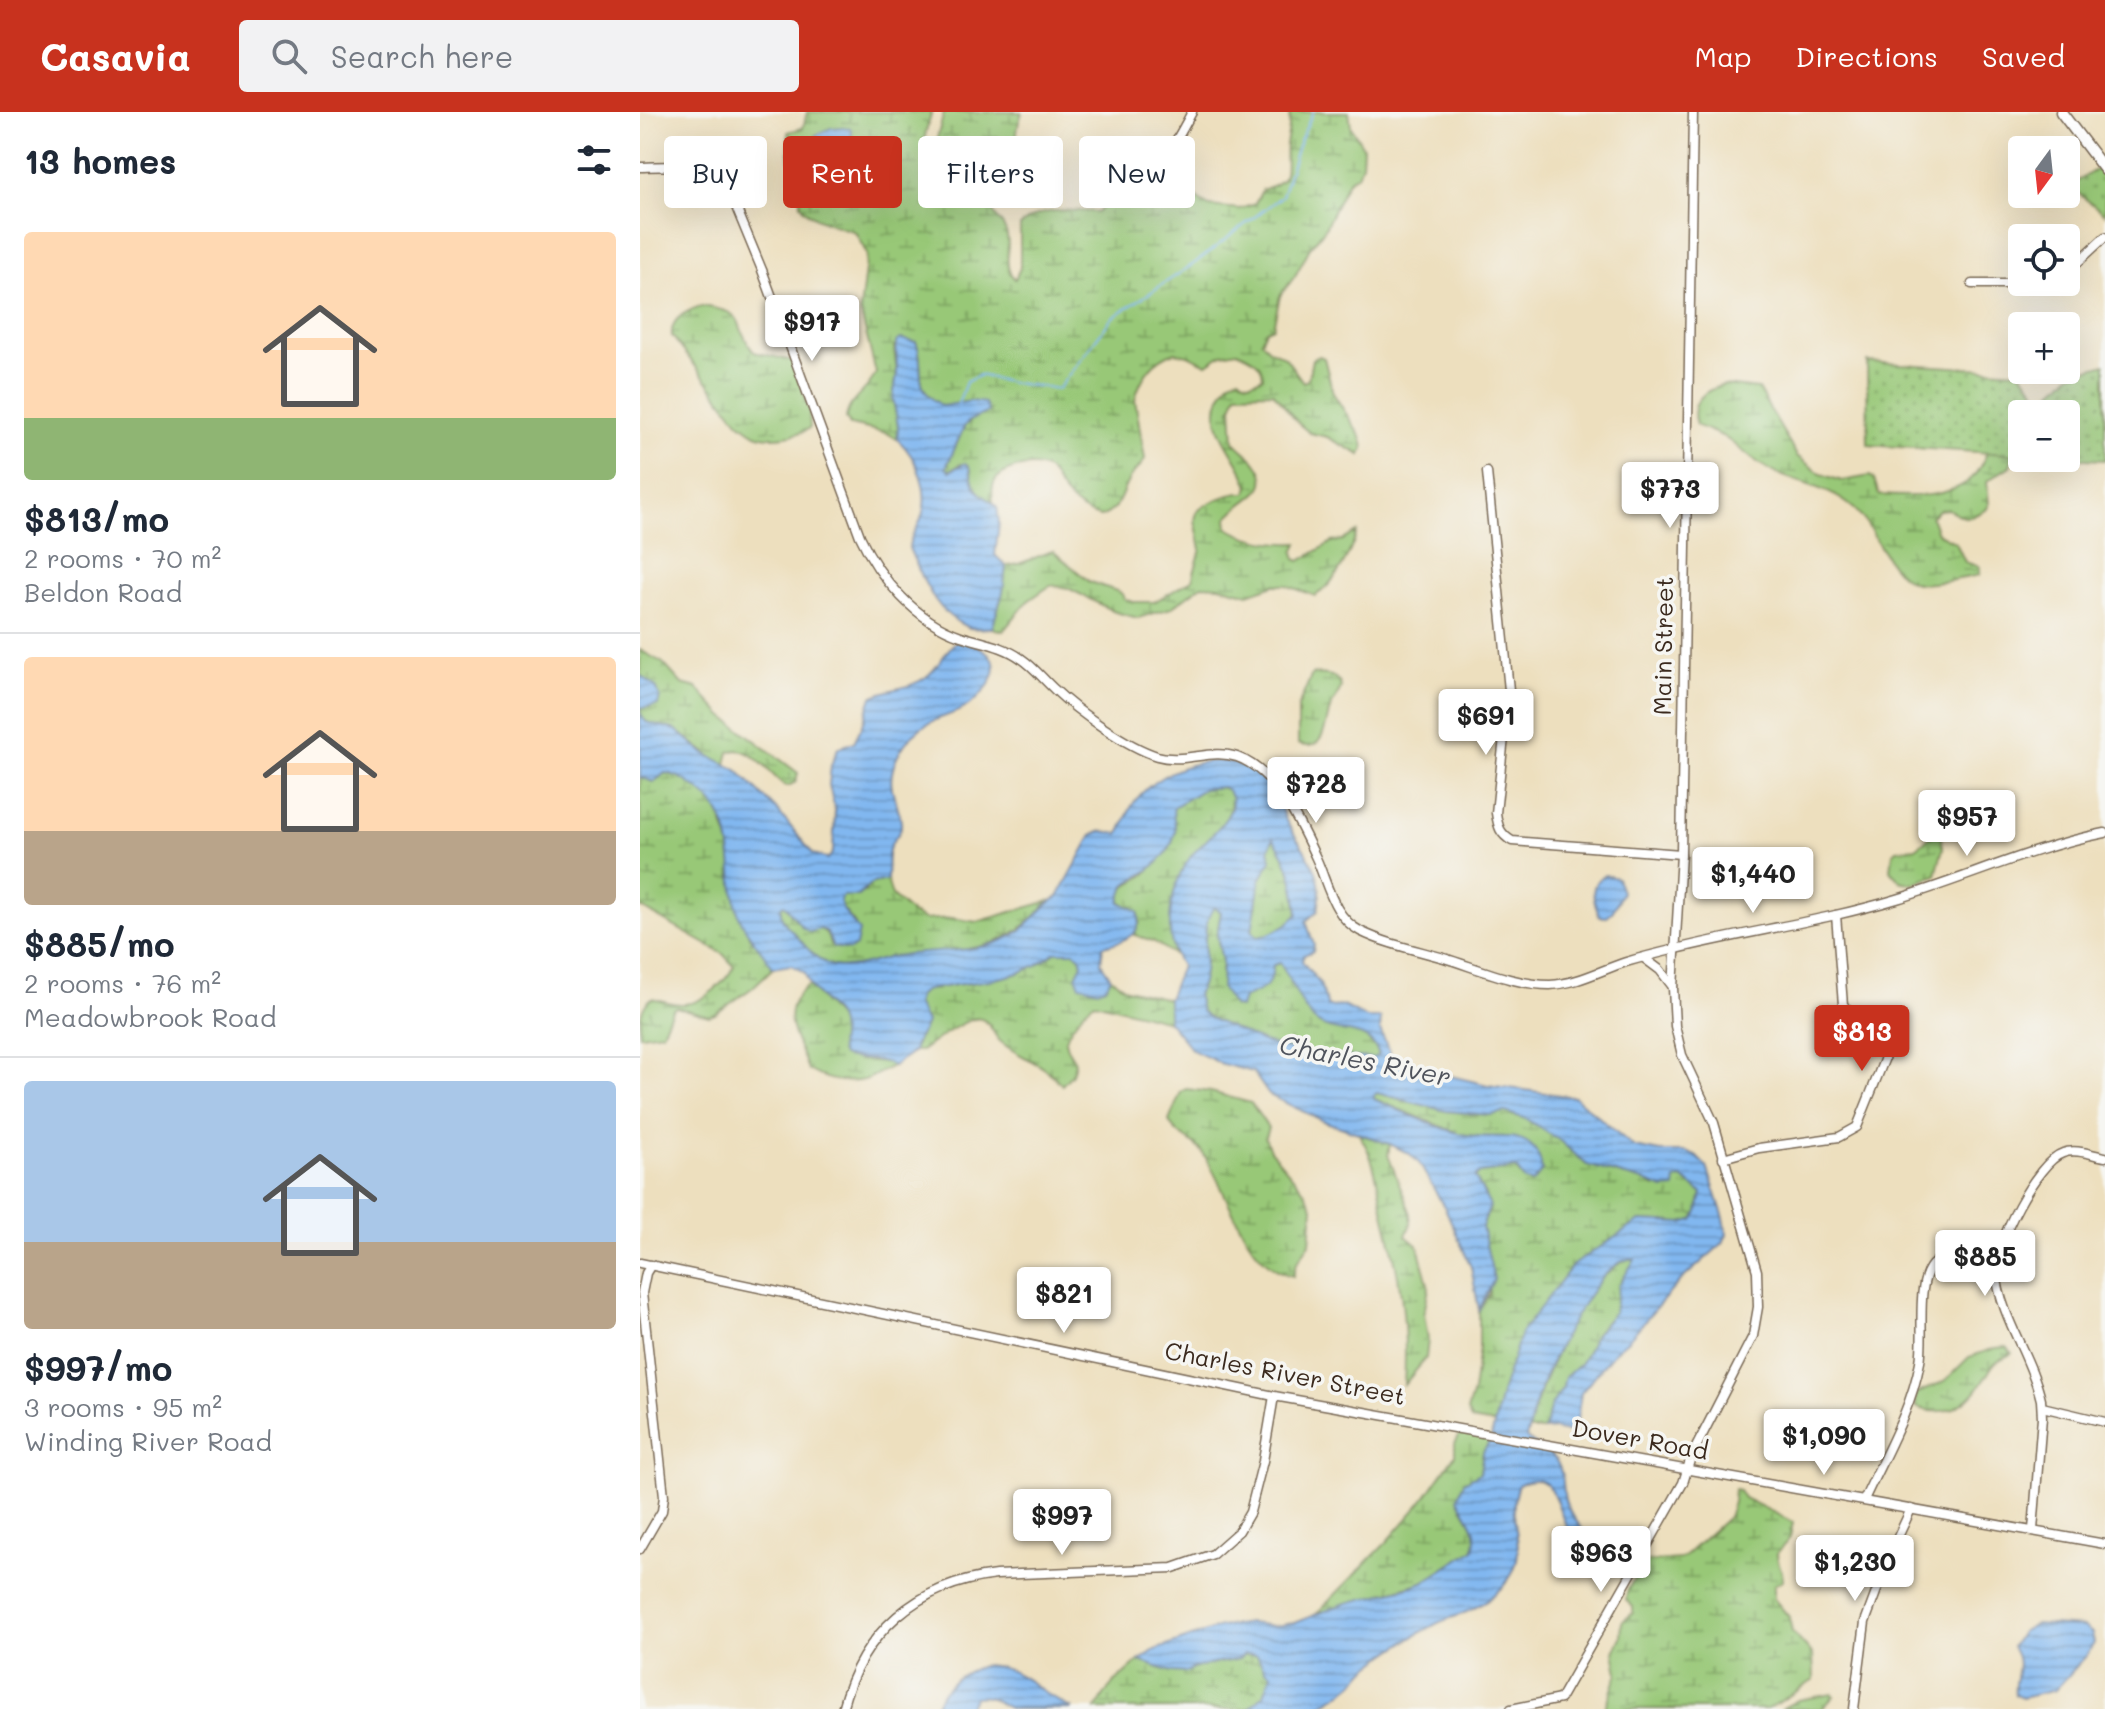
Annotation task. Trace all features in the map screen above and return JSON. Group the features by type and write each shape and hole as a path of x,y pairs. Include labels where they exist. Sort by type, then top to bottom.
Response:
{"main road":[{"path":"2061,112 2105,170"}],"street":[{"path":"1177,136 1192,112"},
{"name":"Main Street","path":"1554,1709 1683,1483 1691,1457 1753,1336 1758,1307 1757,1271 1714,1123 1677,1040 1673,988 1678,949 1681,854 1693,112"},
{"path":"640,167 689,167 709,173 725,186 748,233 868,555 891,585 934,623 1016,655 1084,715 1145,751 1158,757 1180,759 1227,755 1261,771 1290,810 1316,857 1334,904 1348,923 1358,930 1496,974 1548,985 1579,980 1678,949 1836,915 1910,895 2050,845 2105,833"},
{"path":"2080,260 2105,237"},
{"path":"1972,284 2008,283"},
{"path":"1487,472 1509,690 1496,813 1498,827 1512,841 1681,854"},
{"path":"1723,1158 1759,1148 1839,1137 1853,1130 1862,1119 1886,1048 1879,1036 1843,1005 1836,915"},
{"path":"1644,958 1660,970 1673,988"},
{"path":"2033,1530 2042,1407 2030,1366 2004,1304 1996,1263 2024,1197 2047,1162 2067,1151 2105,1157"},
{"path":"1864,1500 1914,1387 1920,1361 1923,1286 1927,1273 1935,1262 1955,1254 1996,1263"},
{"name":"Charles River Street","path":"640,1263 1274,1396 1499,1435"},
{"path":"640,1549 664,1504 642,1293 651,1265"},
{"path":"842,1709 864,1654 882,1631 924,1596 949,1585 996,1575 1173,1568 1213,1554 1239,1531 1250,1512 1274,1396"},
{"path":"2042,1407 2105,1422"},
{"name":"Dover Road","path":"1499,1435 2105,1544"},
{"path":"1854,1709 1865,1622 1911,1509"},
{"path":"1511,1709 1560,1699"}],"green space":[{"path":"807,112 932,112 925,136 918,136 918,208 992,208 1006,232 1009,269 1015,279 1020,268 1020,226 1037,215 1056,211 1097,212 1102,208 1195,208 1195,196 1209,206 1240,209 1255,204 1262,190 1283,178 1289,112 1349,112 1351,127 1363,147 1362,164 1358,174 1348,181 1324,230 1280,296 1273,327 1266,330 1261,341 1270,350 1285,357 1303,382 1308,380 1312,359 1319,356 1324,358 1333,393 1362,439 1364,448 1361,455 1327,437 1310,433 1273,392 1237,393 1232,407 1234,441 1257,464 1263,483 1257,493 1227,518 1228,528 1244,536 1271,542 1298,543 1294,552 1300,561 1332,542 1357,532 1335,577 1315,596 1286,585 1274,585 1248,594 1220,586 1202,585 1171,608 1138,618 1115,612 1068,588 1051,585 1028,601 1003,631 992,628 1003,592 1006,566 1053,551 1090,582 1120,592 1126,600 1133,602 1154,602 1192,580 1201,549 1195,520 1197,512 1220,498 1246,493 1249,487 1218,423 1220,396 1230,381 1239,377 1247,382 1263,377 1261,367 1237,351 1222,354 1207,364 1175,352 1154,365 1140,384 1135,400 1145,459 1128,481 1117,504 1107,514 1100,517 1078,507 1050,472 1038,467 1023,467 1002,474 994,483 993,502 987,500 976,490 971,470 961,464 950,471 946,468 964,427 985,404 971,401 942,407 934,400 922,382 916,342 894,347 897,374 893,398 897,439 887,433 850,425 846,418 851,405 876,373 860,310 867,254 855,232 832,225 804,208 902,208 902,136 788,136 788,132 803,128"},
{"path":"944,112 1022,112 1017,134 938,136"},
{"path":"2097,169 2105,177 2105,214 2080,195 2080,179"},
{"path":"701,306 734,316 754,352 794,361 809,410 810,428 791,435 769,437 756,434 739,422 672,336 677,320"},
{"path":"1867,362 2008,370 2008,384 2031,384 2035,389 2036,400 2008,400 2008,454 1868,445"},
{"path":"2105,364 2105,460 2080,459 2080,400 2043,400 2061,384 2080,384 2080,372"},
{"path":"1724,385 1758,389 1797,456 1821,474 1842,481 1870,476 1879,495 1928,495 1963,485 1979,468 1996,432 2008,445 2008,467 1987,481 1989,505 1986,510 1964,517 1948,509 1939,510 1931,517 1937,533 1956,543 1965,562 1980,567 1979,575 1935,583 1913,582 1903,576 1894,568 1852,507 1825,491 1774,472 1724,437 1696,425 1697,404 1710,390"},
{"path":"640,650 663,663 682,684 697,688 723,716 798,773 796,782 784,785 744,751 729,752 726,764 719,763 676,730 646,722 640,707 653,706 655,687 640,675"},
{"path":"1312,674 1333,677 1341,687 1321,738 1317,743 1306,746 1298,744 1298,707"},
{"path":"665,773 680,777 702,791 718,809 733,853 732,876 749,936 773,968 752,988 715,1014 709,1016 676,1007 662,1032 640,1035 643,1009 652,998 672,1003 691,1003 719,985 734,966 723,954 640,907 640,777 654,782"},
{"path":"1203,789 1226,789 1233,799 1228,816 1178,884 1171,913 1173,954 1153,941 1134,935 1140,922 1138,911 1120,902 1125,888 1145,875 1156,859 1175,824 1171,815 1174,807"},
{"path":"1935,833 1940,834 1943,848 1936,875 1913,884 1900,881 1891,870 1893,853 1916,848"},
{"path":"1273,837 1291,874 1298,914 1279,929 1257,937 1252,930 1260,880 1271,860 1269,849"},
{"path":"887,880 892,896 924,920 952,918 977,922 1049,901 1032,920 997,942 844,967 828,964 814,955 781,917 781,906 784,904 803,928 821,930 830,944 855,924 842,908 840,900 843,896 864,892 872,883"},
{"path":"1213,907 1218,907 1221,912 1217,935 1221,974 1243,998 1265,987 1271,979 1273,965 1280,963 1314,1020 1360,1035 1375,1046 1379,1054 1374,1058 1314,1056 1263,1042 1209,1018 1201,1011 1197,994 1204,973 1208,917"},
{"path":"1055,952 1074,952 1080,956 1082,964 1105,987 1111,978 1127,989 1168,999 1168,1021 1095,1002 1068,1034 1066,1045 1075,1062 1072,1074 1062,1085 1048,1071 1001,1042 981,1019 968,1021 921,1051 914,1051 924,1021 916,1004 924,991 1009,976 1041,963"},
{"path":"807,986 840,1021 858,1060 888,1062 893,1066 868,1079 849,1082 828,1079 808,1070 794,1036 790,1016 797,996"},
{"path":"1186,1089 1251,1103 1268,1128 1265,1137 1270,1150 1303,1189 1313,1207 1310,1243 1296,1264 1293,1276 1276,1269 1250,1243 1204,1155 1169,1121 1181,1092"},
{"path":"1377,1093 1446,1111 1490,1115 1504,1111 1526,1119 1559,1140 1587,1165 1655,1187 1682,1178 1702,1193 1693,1220 1682,1223 1640,1221 1573,1265 1522,1333 1501,1394 1495,1424 1471,1420 1467,1411 1479,1348 1479,1310 1490,1293 1482,1227 1488,1212 1485,1195 1475,1177 1480,1173 1516,1168 1532,1183 1484,1137 1460,1134 1374,1099"},
{"path":"1359,1134 1390,1144 1388,1155 1411,1214 1406,1236 1418,1246 1429,1288 1424,1313 1428,1339 1426,1358 1404,1385 1405,1340 1399,1280 1376,1174"},
{"path":"1630,1258 1636,1259 1619,1285 1614,1312 1596,1333 1581,1363 1565,1378 1564,1387 1551,1406 1544,1430 1528,1430 1554,1359 1580,1308 1612,1269"},
{"path":"2007,1347 2012,1353 1994,1364 1972,1396 1964,1402 1938,1411 1916,1407 1916,1394 1945,1381 1969,1357"},
{"path":"1461,1433 1491,1439 1483,1452 1480,1473 1473,1478 1462,1507 1475,1533 1473,1550 1423,1582 1316,1614 1422,1502 1455,1455 1455,1443"},
{"path":"1734,1489 1739,1490 1744,1498 1793,1522 1790,1538 1777,1553 1783,1580 1774,1585 1774,1599 1789,1617 1792,1632 1813,1655 1814,1680 1768,1709 1605,1709 1618,1673 1614,1652 1621,1637 1622,1622 1633,1613 1633,1607 1626,1600 1627,1591 1644,1562 1680,1559 1686,1555 1728,1517"},
{"path":"1244,1654 1257,1655 1265,1670 1272,1674 1264,1695 1248,1709 1096,1709 1109,1688 1139,1661 1171,1672 1238,1659"},
{"path":"1834,1696 1822,1709 1781,1709 1798,1700"}],"water":[{"path":"831,128 851,129 852,136 816,136"},
{"path":"901,339 916,342 922,382 928,395 942,406 971,401 985,403 988,412 969,421 964,427 946,468 950,471 965,463 969,466 977,490 997,506 999,523 995,555 1006,566 1003,592 992,628 969,628 946,613 931,594 909,548 924,509 924,498 921,476 911,456 897,439 893,398 897,374 896,342"},
{"name":"Charles River","path":"959,639 976,645 989,654 995,671 978,698 917,731 897,757 891,780 901,826 889,848 887,880 872,883 858,896 843,896 840,900 842,908 859,931 856,946 850,950 833,947 826,931 810,932 803,928 784,904 781,910 785,923 814,955 837,967 905,954 966,950 997,943 1018,932 1058,897 1092,835 1101,831 1119,834 1135,801 1163,777 1180,768 1217,761 1252,770 1271,787 1286,821 1317,875 1318,911 1306,921 1313,951 1304,955 1302,961 1320,984 1328,1007 1343,1006 1367,1018 1381,1018 1380,1030 1392,1058 1405,1065 1488,1085 1575,1097 1634,1147 1660,1152 1686,1152 1696,1156 1707,1167 1724,1218 1727,1234 1723,1243 1679,1282 1581,1393 1576,1426 1570,1433 1544,1430 1565,1377 1581,1363 1596,1334 1614,1312 1619,1285 1635,1259 1621,1262 1607,1273 1565,1334 1538,1396 1526,1438 1557,1462 1567,1505 1586,1534 1632,1546 1634,1550 1628,1566 1577,1540 1564,1521 1550,1488 1543,1482 1532,1480 1518,1485 1514,1508 1518,1552 1512,1574 1502,1587 1474,1608 1401,1644 1369,1667 1349,1688 1319,1706 1310,1709 1248,1709 1264,1695 1271,1674 1265,1670 1257,1655 1244,1654 1239,1659 1193,1668 1186,1673 1172,1672 1139,1661 1155,1650 1220,1627 1249,1623 1274,1626 1294,1623 1343,1604 1409,1587 1423,1582 1473,1550 1476,1544 1474,1530 1458,1498 1464,1482 1480,1473 1483,1452 1491,1439 1501,1394 1521,1333 1573,1265 1640,1221 1682,1223 1693,1220 1702,1193 1682,1178 1676,1180 1675,1188 1664,1189 1587,1165 1559,1140 1526,1119 1505,1112 1490,1115 1446,1111 1377,1093 1374,1099 1462,1134 1523,1140 1532,1146 1538,1156 1542,1171 1532,1183 1524,1180 1516,1168 1480,1173 1475,1177 1490,1206 1482,1227 1494,1279 1479,1310 1471,1267 1446,1210 1419,1163 1410,1154 1323,1121 1269,1095 1253,1072 1222,1064 1192,1050 1168,1021 1168,999 1181,966 1171,940 1174,895 1178,880 1192,855 1229,813 1232,804 1230,795 1223,787 1203,789 1174,807 1175,833 1168,851 1149,870 1125,885 1120,902 1138,911 1138,926 1130,936 1103,946 1101,963 1111,978 1105,987 1098,990 1080,985 1076,976 1082,964 1080,956 1074,952 1055,952 1041,963 1009,976 924,991 916,1004 926,1022 925,1026 914,1051 893,1066 881,1061 842,1056 838,1019 811,986 805,973 791,965 773,968 742,923 735,898 730,845 720,813 709,799 680,777 665,773 654,782 640,777 640,712 646,722 676,730 704,753 737,770 777,810 813,854 828,859 833,852 835,811 829,785 831,765 838,748 854,742 872,697 926,677","holes":["1273,838 1291,874 1298,914 1279,928 1257,937 1252,930 1260,880 1271,860 1269,849","1214,907 1221,912 1217,935 1222,961 1221,988 1234,1007 1240,1008 1243,998 1265,987 1271,979 1273,965 1280,963 1313,1019 1321,1025 1366,1038 1379,1054 1374,1058 1314,1056 1263,1042 1209,1018 1201,1011 1197,994 1204,973 1206,927"]},
{"path":"640,675 656,687 660,697 658,705 640,708"},
{"path":"1605,875 1617,878 1622,892 1613,911 1606,917 1599,916 1593,893 1596,883"},
{"path":"2035,1624 2084,1627 2092,1633 2094,1643 2055,1690 2022,1698 2015,1695 2018,1660 2012,1647 2021,1632"},
{"path":"985,1665 1022,1676 1073,1709 1012,1709 981,1696 975,1697 967,1709 934,1709 942,1693 954,1681"}],"waterway":[{"path":"958,404 966,382 980,375 1058,389 1112,318 1195,263 1282,196 1313,112"}]}
